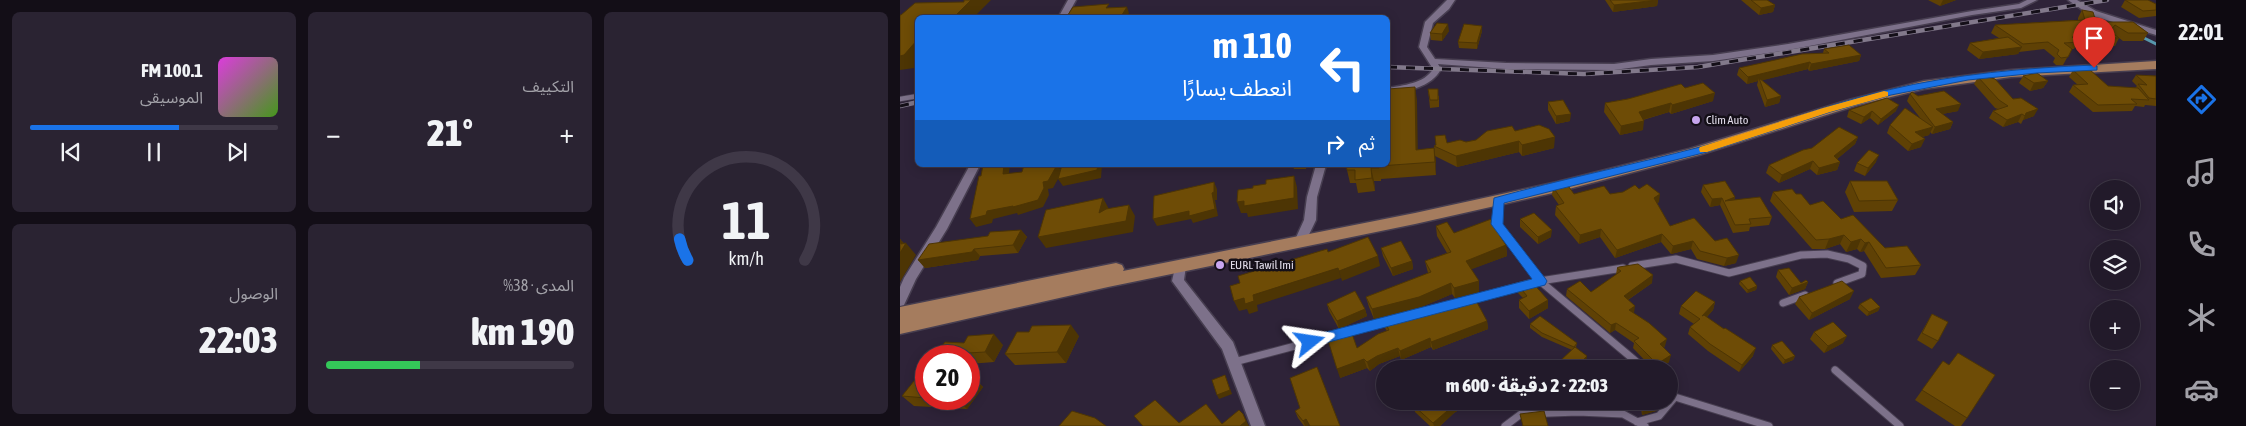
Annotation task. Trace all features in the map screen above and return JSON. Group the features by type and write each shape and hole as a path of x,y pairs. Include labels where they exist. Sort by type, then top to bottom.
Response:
{"main road":[{"path":"900,327 1180,266 1573,174 1702,141 1817,104 1883,86 1999,67 2156,58"},
{"path":"900,314 1498,201 1686,154 1740,139 1863,99 1924,85 1968,77 2037,70 2156,64"}],"street":[{"path":"1064,15 1072,0"},
{"path":"1390,91 1419,84 1431,78 1437,69 1423,47 1430,22 1446,7 1450,0"},
{"path":"1432,61 1506,66 1614,67 1651,62 1713,58 1788,47 2020,6 2033,0"},
{"path":"2072,0 2093,13 2156,33"},
{"path":"900,301 910,278 941,229 974,167"},
{"path":"1302,237 1310,220 1312,197 1320,167"},
{"path":"1180,266 1178,281 1228,346 1258,426"}],"lane":[{"path":"900,99 915,96"},
{"path":"1498,201 1497,224 1540,281 1634,360"},
{"path":"1416,314 1540,281 1676,259 1729,274 1801,255 1827,254 1849,259 1863,266 1862,274 1826,287"},
{"path":"1783,303 1809,293"},
{"path":"1234,362 1397,319"},
{"path":"1835,370 1900,426"},
{"path":"1678,396 1769,426"},
{"path":"1636,422 1659,416 1663,410"},
{"path":"1505,426 1521,414 1568,412 1623,414 1646,426"}],"building":[{"path":"964,0 971,0 956,15 915,15 915,42 904,55 900,56 900,15 915,3 964,2"},
{"path":"1610,0 1657,0 1614,5"},
{"path":"1751,0 1767,0 1775,5 1761,8"},
{"path":"2125,0 2148,0 2156,4 2156,10 2143,11"},
{"path":"1109,4 1106,8 1127,7 1122,15 1068,15 1073,7"},
{"path":"2082,10 2093,12 2096,22 2133,22 2148,33 2128,33 2115,25 2110,31 2119,38 2072,37 2079,42 2064,43 2072,49 2068,57 2061,58 2057,54 2059,50 2048,42 2023,44 1995,25 2085,20"},
{"path":"1437,23 1448,24 1442,34 1430,33"},
{"path":"1464,24 1482,26 1477,43 1458,42"},
{"path":"2008,37 2022,47 1983,52 1970,43"},
{"path":"1849,45 1861,55 1811,64 1810,62 1748,77 1739,68 1802,54 1829,53 1824,49"},
{"path":"2089,69 2108,86 2138,88 2149,100 2131,99 2137,104 2098,105 2073,85 2088,84 2073,70"},
{"path":"2037,73 2048,81 2034,83 2023,76"},
{"path":"2136,75 2156,76 2156,99 2149,98 2138,84 2147,85"},
{"path":"1984,76 1995,79 2013,99 2021,98 2038,109 2026,113 2025,116 2022,114 2007,120 1993,111 2008,106 1999,100 1978,77"},
{"path":"1759,78 1781,96 1767,100"},
{"path":"1703,83 1715,93 1639,112 1644,121 1621,126 1605,103 1628,99 1681,84 1685,88"},
{"path":"1415,87 1416,150 1434,148 1435,162 1390,165 1390,89"},
{"path":"1428,89 1438,89 1438,100 1430,100"},
{"path":"1944,91 1961,104 1936,109 1953,122 1935,127 1910,94 1912,92 1918,96"},
{"path":"1887,98 1899,105 1881,119 1872,111 1864,117 1849,110"},
{"path":"1563,100 1571,114 1556,116 1548,102"},
{"path":"1905,108 1933,127 1915,132 1925,139 1912,144 1890,125"},
{"path":"1539,125 1549,129 1555,137 1522,145 1519,141 1456,156 1434,146 1436,145 1435,136 1445,135 1447,143 1460,140 1466,142 1476,140 1487,131 1512,126 1515,131"},
{"path":"1839,127 1858,137 1834,156 1840,162 1819,168 1813,161 1782,175 1769,165 1812,148"},
{"path":"1869,150 1879,155 1868,168 1857,163"},
{"path":"983,167 1004,167 1003,174 1022,172 1023,167 1056,167 1048,181 1043,182 1044,188 1038,200 1013,207 987,211 986,215 970,219 979,176 981,176"},
{"path":"1061,167 1098,167 1097,170 1058,179"},
{"path":"1346,167 1379,167 1371,168 1372,178 1355,180 1355,170 1347,170"},
{"path":"1294,176 1294,198 1244,206 1244,201 1237,202 1238,190 1266,184 1266,180"},
{"path":"1725,181 1735,197 1725,201 1760,197 1772,217 1749,219 1751,224 1735,225 1722,198 1712,199 1703,185"},
{"path":"1850,181 1887,181 1898,200 1859,201"},
{"path":"1214,182 1214,192 1212,193 1215,209 1189,216 1189,211 1153,219 1154,196"},
{"path":"1566,183 1574,194 1604,186 1610,194 1623,192 1635,185 1639,189 1647,184 1660,194 1654,198 1670,226 1694,218 1715,241 1727,238 1739,255 1727,258 1700,251 1693,241 1673,246 1662,234 1617,250 1601,229 1580,235 1556,206 1564,203 1553,187"},
{"path":"1792,189 1796,194 1801,194 1810,205 1823,201 1841,219 1853,215 1885,248 1907,246 1921,265 1886,268 1869,242 1865,243 1861,239 1851,242 1844,235 1816,240 1773,192"},
{"path":"1103,198 1099,213 1106,209 1129,205 1126,221 1038,237 1046,210"},
{"path":"1534,213 1552,230 1538,237 1520,219"},
{"path":"1494,218 1506,234 1500,236 1506,245 1466,261 1479,281 1454,288 1451,283 1419,297 1372,309 1366,297 1431,272 1425,261 1451,252 1436,226 1447,222 1454,233"},
{"path":"1021,230 1013,245 974,249 972,252 918,260 929,244 988,236 990,232"},
{"path":"1368,237 1378,256 1339,271 1338,268 1253,295 1254,301 1245,304 1244,298 1234,301 1230,286 1240,283 1238,276 1327,249 1328,252"},
{"path":"900,239 901,244 906,243 900,253"},
{"path":"1401,241 1412,261 1391,268 1381,248"},
{"path":"1638,264 1653,275 1624,296 1635,306 1629,310 1649,323 1667,339 1660,344 1671,355 1663,360 1653,360 1634,341 1639,338 1616,323 1611,325 1567,289 1580,281 1591,292 1621,271 1617,268"},
{"path":"1789,268 1801,283 1806,280 1808,282 1792,288 1778,270"},
{"path":"1750,277 1757,286 1748,290 1740,281"},
{"path":"1531,281 1548,300 1529,311 1519,300 1527,296 1518,285"},
{"path":"1842,281 1854,291 1812,313 1799,297"},
{"path":"1355,291 1365,309 1337,321 1327,304"},
{"path":"1696,291 1715,302 1702,316 1704,315 1756,348 1742,365 1710,344 1690,327 1700,319 1681,306"},
{"path":"1473,295 1487,321 1431,342 1430,338 1400,351 1398,348 1377,356 1367,362 1364,359 1337,369 1326,334 1350,328 1357,348 1378,334 1389,330 1383,319 1424,308 1428,315 1461,303 1459,299"},
{"path":"1871,298 1880,307 1869,312 1860,304"},
{"path":"1932,314 1948,322 1938,341 1922,333"},
{"path":"1540,316 1577,343 1574,347 1542,333 1530,324"},
{"path":"1833,322 1847,336 1828,346 1814,332"},
{"path":"1071,325 1057,352 1005,354 1017,332 1029,332 1032,326"},
{"path":"994,334 985,352 980,352 980,345 943,345 945,342 964,343 968,336"},
{"path":"1782,341 1795,356 1785,360 1772,345"},
{"path":"1575,347 1587,356 1583,360 1561,360"},
{"path":"1958,353 1995,375 1967,418 1922,390 1943,361 1949,365"},
{"path":"1317,367 1340,426 1310,426 1306,419 1303,421 1295,411 1300,408 1290,378"},
{"path":"1225,375 1230,390 1217,395 1212,380"},
{"path":"915,380 915,397 902,396"},
{"path":"1155,400 1179,423 1206,404 1222,424 1239,410 1246,421 1240,426 1143,426 1134,416"},
{"path":"1419,410 1448,410 1433,423"},
{"path":"1072,411 1095,418 1106,426 1059,426"},
{"path":"1544,411 1548,426 1523,426 1520,414"}],"waterway":[{"path":"2140,36 2156,44"}],"railway":[{"path":"1390,67 1584,74 1698,67 2107,0"},
{"path":"900,106 915,103"}],"slow traffic":[{"path":"1704,149 1872,96 1884,94"}],"place":[{"name":"Clim Auto","path":"1696,120"},
{"name":"EURL Tawil Imi","path":"1220,265"}],"route":[{"path":"1310,342 1540,281 1497,224 1498,201 1740,139 1872,96 1968,77 2037,70 2094,68"}]}
